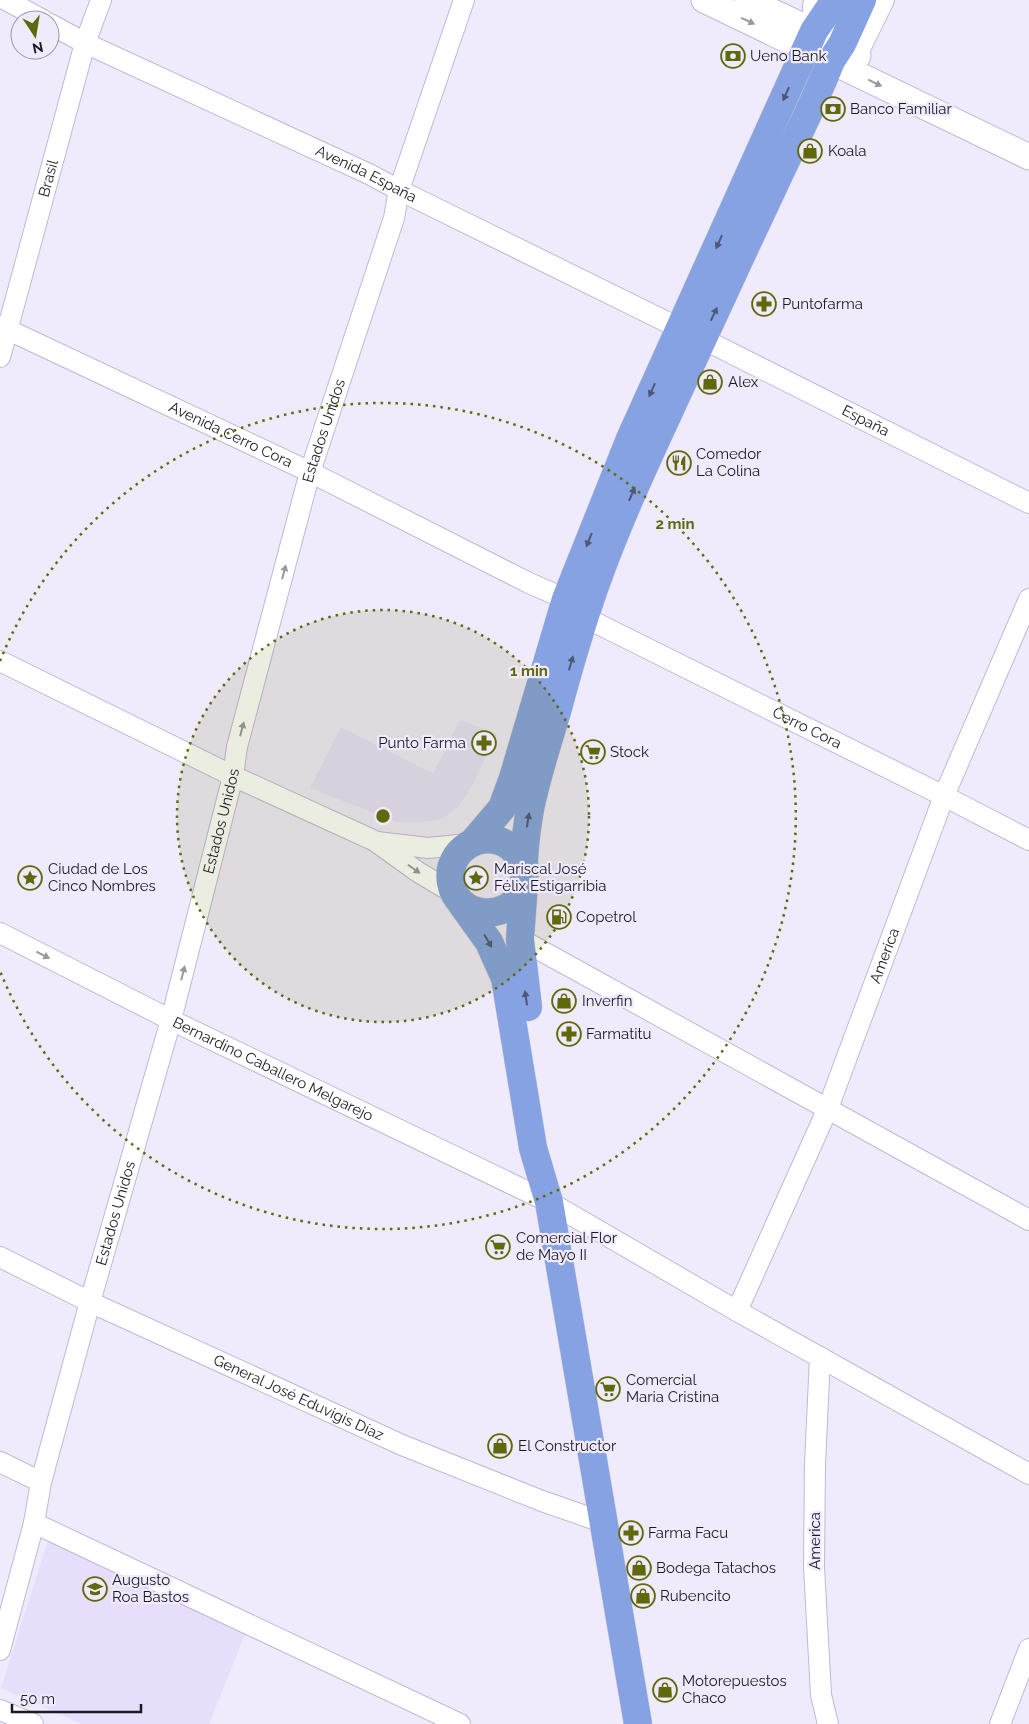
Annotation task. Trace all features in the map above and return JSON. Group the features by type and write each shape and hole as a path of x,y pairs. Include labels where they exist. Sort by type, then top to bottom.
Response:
{"highway":[{"path":"638,1724 549,1202 533,1148 505,978 489,942 457,898 451,884 450,872 459,852 471,843 502,808 575,608 610,544 651,450 691,333 810,40 835,0"},
{"path":"691,333 843,54 862,0"},
{"path":"549,1202 548,1147 523,976 520,939 526,837 575,608"},
{"path":"457,898 468,908 478,912 489,913 500,911 510,906 522,892 524,875 519,856 511,847 500,841 487,839 471,843"}],"street":[{"path":"6,0 24,10"},
{"name":"Brasil","path":"0,357 4,328 86,43 101,0"},
{"name":"Estados Unidos","path":"0,1650 34,1523 41,1482 90,1302 171,1020 232,776 237,747 310,472 394,218 398,190 464,0"},
{"path":"704,0 843,54 1029,140"},
{"path":"747,0 810,40"},
{"path":"810,40 815,0"},
{"path":"843,54 884,0"},
{"name":"Avenida España","path":"60,29 369,174 398,190 691,333"},
{"path":"843,54 1029,157"},
{"name":"Avenida Cerro Cora","path":"4,328 310,472 575,608"},
{"name":"España","path":"691,333 1029,503"},
{"name":"America","path":"737,1311 828,1108 944,796 1029,599"},
{"name":"Cerro Cora","path":"575,608 1029,840"},
{"path":"0,661 232,776 375,841 457,898"},
{"path":"375,841 428,848 471,843"},
{"name":"Bernardino Caballero Melgarejo","path":"0,933 171,1020 549,1202 737,1311 1029,1474"},
{"path":"520,939 1029,1220"},
{"name":"General José Eduvigis Díaz","path":"0,1257 90,1302 402,1445 486,1479 605,1523"},
{"name":"America","path":"820,1357 815,1464 814,1567 821,1695 828,1724"},
{"path":"0,1462 41,1482"},
{"path":"34,1523 460,1724"},
{"path":"1000,1724 1029,1649"},
{"path":"3,1716 33,1724"}],"shaded area":[{"path":"460,720 497,734 471,787 459,806 442,819 423,822 397,822 310,788 341,727 433,774"},
{"name":"Augusto Roa Bastos","path":"49,1537 246,1632 209,1724 82,1724 1,1688"}],"place":[{"name":"Ueno Bank","path":"733,56"},
{"name":"Banco Familiar","path":"833,109"},
{"name":"Koala","path":"810,151"},
{"name":"Puntofarma","path":"764,304"},
{"name":"Alex","path":"710,382"},
{"name":"Comedor La Colina","path":"679,463"},
{"name":"Punto Farma","path":"484,743"},
{"name":"Stock","path":"593,752"},
{"name":"Ciudad de Los Cinco Nombres","path":"30,878"},
{"name":"Mariscal José Félix Estigarribia","path":"476,878"},
{"name":"Copetrol","path":"559,917"},
{"name":"Inverfin","path":"564,1001"},
{"name":"Farmatitu","path":"569,1034"},
{"name":"Comercial Flor de Mayo II","path":"498,1247"},
{"name":"Comercial Maria Cristina","path":"608,1389"},
{"name":"El Constructor","path":"500,1446"},
{"name":"Farma Facu","path":"631,1533"},
{"name":"Bodega Tatachos","path":"639,1568"},
{"name":"Augusto Roa Bastos","path":"95,1589"},
{"name":"Rubencito","path":"643,1596"},
{"name":"Motorepuestos Chaco","path":"665,1690"}]}
